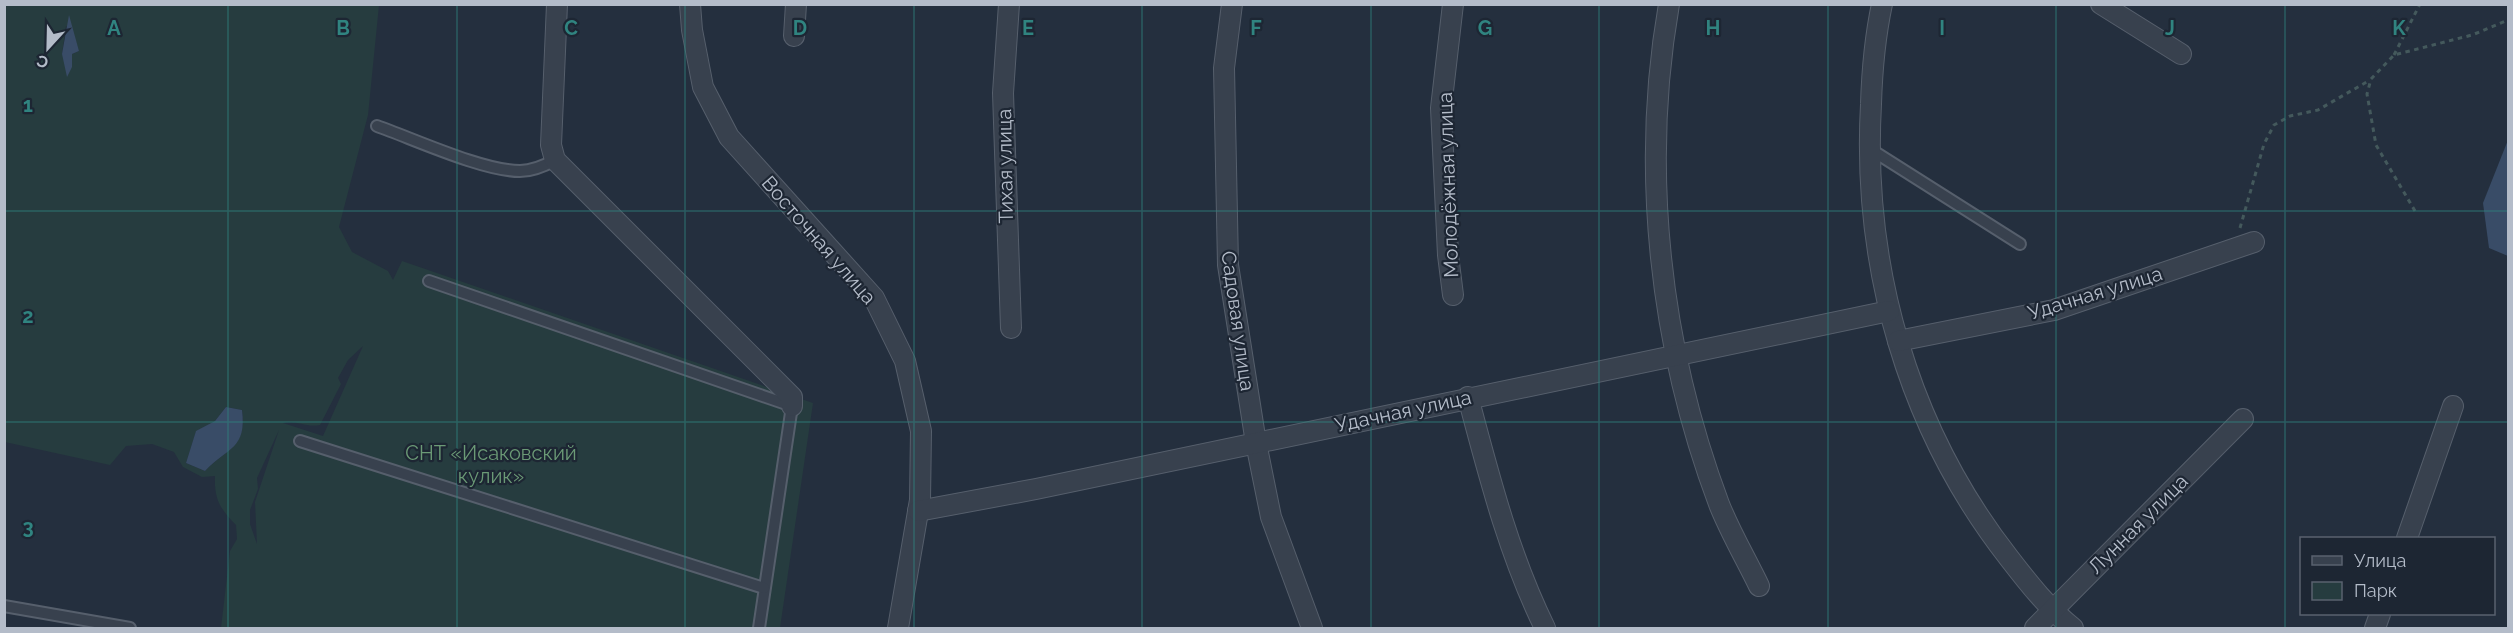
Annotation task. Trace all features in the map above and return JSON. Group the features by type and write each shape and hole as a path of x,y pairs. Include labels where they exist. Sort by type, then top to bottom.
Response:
{"street":[{"path":"557,4 551,145 555,160 792,398 792,406"},
{"name":"Восточная улица","path":"690,4 692,30 703,87 729,137 874,298 905,361 921,431 918,511 898,628"},
{"path":"794,36 796,4"},
{"name":"Тихая улица","path":"1009,4 1003,93 1011,328"},
{"name":"Садовая улица","path":"1232,4 1224,68 1228,265 1256,443 1271,517 1312,628"},
{"name":"Молодёжная улица","path":"1453,4 1441,108 1448,255 1454,295"},
{"path":"1670,4 1657,128 1659,231 1675,354 1691,420 1720,506 1759,586"},
{"path":"1882,4 1874,56 1870,149 1876,247 1889,310 1908,375 1944,458 1982,524 2052,611 2073,628"},
{"path":"2101,4 2181,54"},
{"name":"Удачная улица","path":"1898,340 2054,310 2254,242"},
{"name":"Удачная улица","path":"918,511 1036,489 1889,310"},
{"path":"1468,397 1496,501 1533,604 1545,628"},
{"path":"2407,537 2453,405"},
{"name":"Лунная улица","path":"2034,628 2243,419"}],"lane":[{"path":"377,126 494,168 520,171 541,168 555,160"},
{"path":"1870,149 2020,244"},
{"path":"429,281 792,406 759,628"},
{"path":"300,441 764,588"},
{"path":"4,606 130,628"}],"path":[{"path":"2234,249 2264,144 2274,125 2290,116 2318,111 2371,79 2394,55 2420,4"},
{"path":"2394,55 2472,35 2508,20"},
{"path":"2371,79 2367,94 2376,145 2415,211"}],"green space":[{"name":"СНТ «Исаковский кулик»","path":"4,5 379,5 368,115 339,227 352,252 388,271 393,280 402,261 813,403 780,628 221,628 230,551 237,539 236,525 222,509 217,497 215,476 202,477 183,467 174,452 152,444 126,446 110,465 5,442","holes":["66,26 74,36 79,51 72,54 72,67 62,54","363,346 323,436 283,423 320,425 341,384 338,378 348,360","226,407 242,410 241,432 234,446 205,471 186,463 196,432 215,421","279,430 255,502 257,544 250,524 250,510 258,489 257,478"]}],"water":[{"path":"69,15 79,51 72,54 72,67 67,77 62,54"},
{"path":"2508,140 2508,256 2489,248 2483,203"},
{"path":"226,407 242,410 242,433 239,440 205,471 186,463 196,431 215,421"}]}
